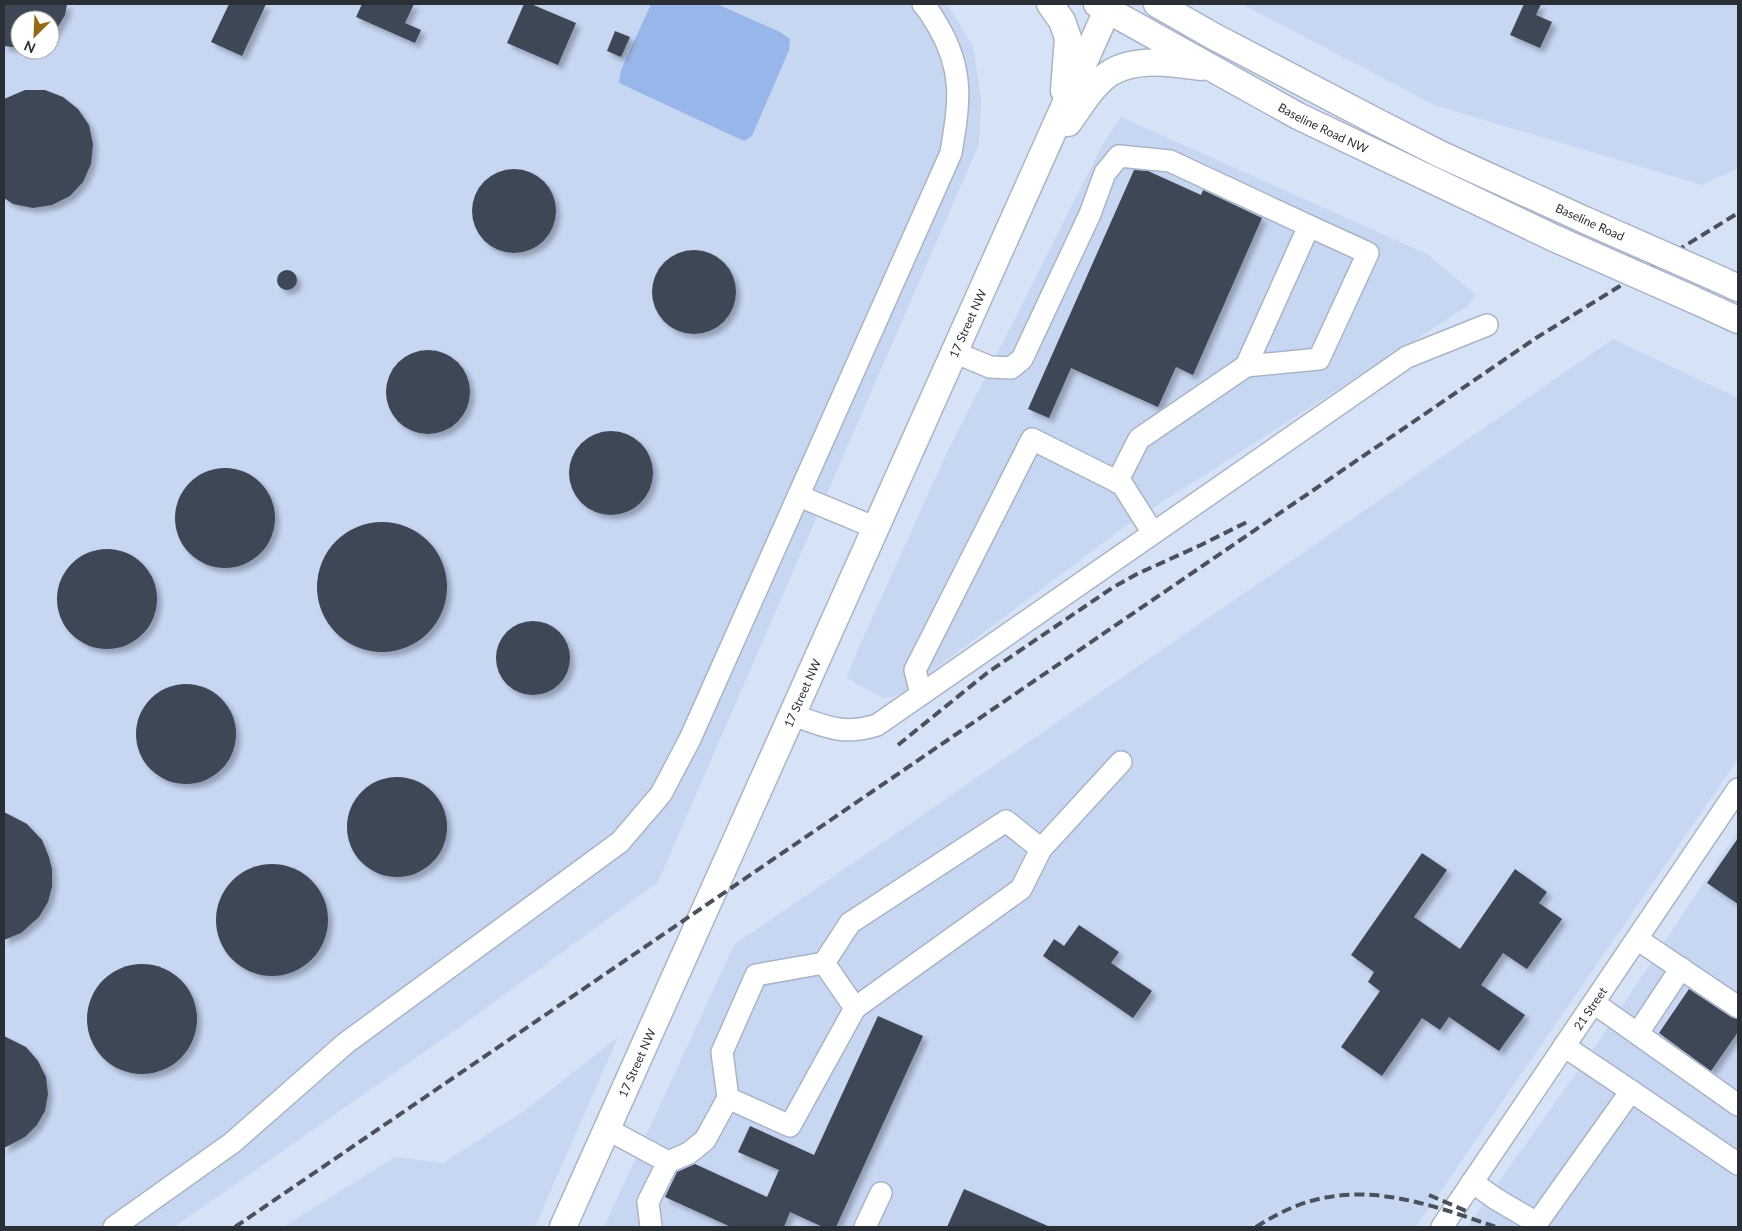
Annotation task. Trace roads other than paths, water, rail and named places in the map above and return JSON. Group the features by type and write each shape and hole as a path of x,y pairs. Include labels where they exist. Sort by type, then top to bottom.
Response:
{"main road":[{"path":"1050,4 1062,21 1068,38 1063,108"},
{"path":"1156,4 1213,36"},
{"path":"1186,4 1213,36"},
{"path":"1041,160 1105,6"},
{"name":"Baseline Road NW","path":"1105,6 1298,116 1556,239 1738,320"},
{"name":"Baseline Road","path":"1213,36 1442,155 1729,284"},
{"path":"1041,160 1094,88 1110,74 1125,67 1149,62 1177,63 1213,68"},
{"name":"17 Street NW","path":"563,1227 1041,160"}],"street":[{"path":"114,1227 232,1144 346,1043 620,842 662,794 690,739 951,154 959,103 957,71 946,40 927,8 922,4"},
{"path":"954,352 990,367 1011,368 1022,359 1090,214 1105,173 1119,156 1170,162 1368,253 1319,360 1246,366 1139,439 1117,482"},
{"path":"1246,366 1309,226"},
{"path":"793,716 837,730 862,730 877,725 1407,357 1487,325"},
{"path":"921,694 915,670 1032,439 1122,484 1153,533"},
{"path":"799,496 876,528"},
{"path":"728,1098 790,1126 855,1008 1021,889 1041,849 1121,762"},
{"name":"21 Street","path":"1442,1227 1737,793"},
{"path":"651,1227 648,1202 668,1162 689,1153 705,1140 728,1098 722,1052 756,976 824,963 850,923 1006,821 1041,849"},
{"path":"1637,939 1738,1007"},
{"path":"824,963 855,1008"},
{"path":"1638,1033 1681,968"},
{"path":"1594,1003 1738,1105"},
{"path":"1564,1046 1738,1164"},
{"path":"1472,1182 1537,1224 1631,1091"},
{"path":"607,1129 668,1162"},
{"path":"865,1227 880,1193"}],"water":[{"path":"651,4 717,4 780,32 790,39 789,50 752,136 744,141 619,83 621,70"}],"railway":[{"path":"235,1227 1536,338 1738,213"},
{"path":"898,745 987,673 1112,588 1137,574 1249,521"},
{"path":"1256,1227 1282,1212 1300,1205 1319,1199 1350,1195 1393,1197 1456,1213 1496,1227"},
{"path":"1429,1195 1466,1211"}]}
